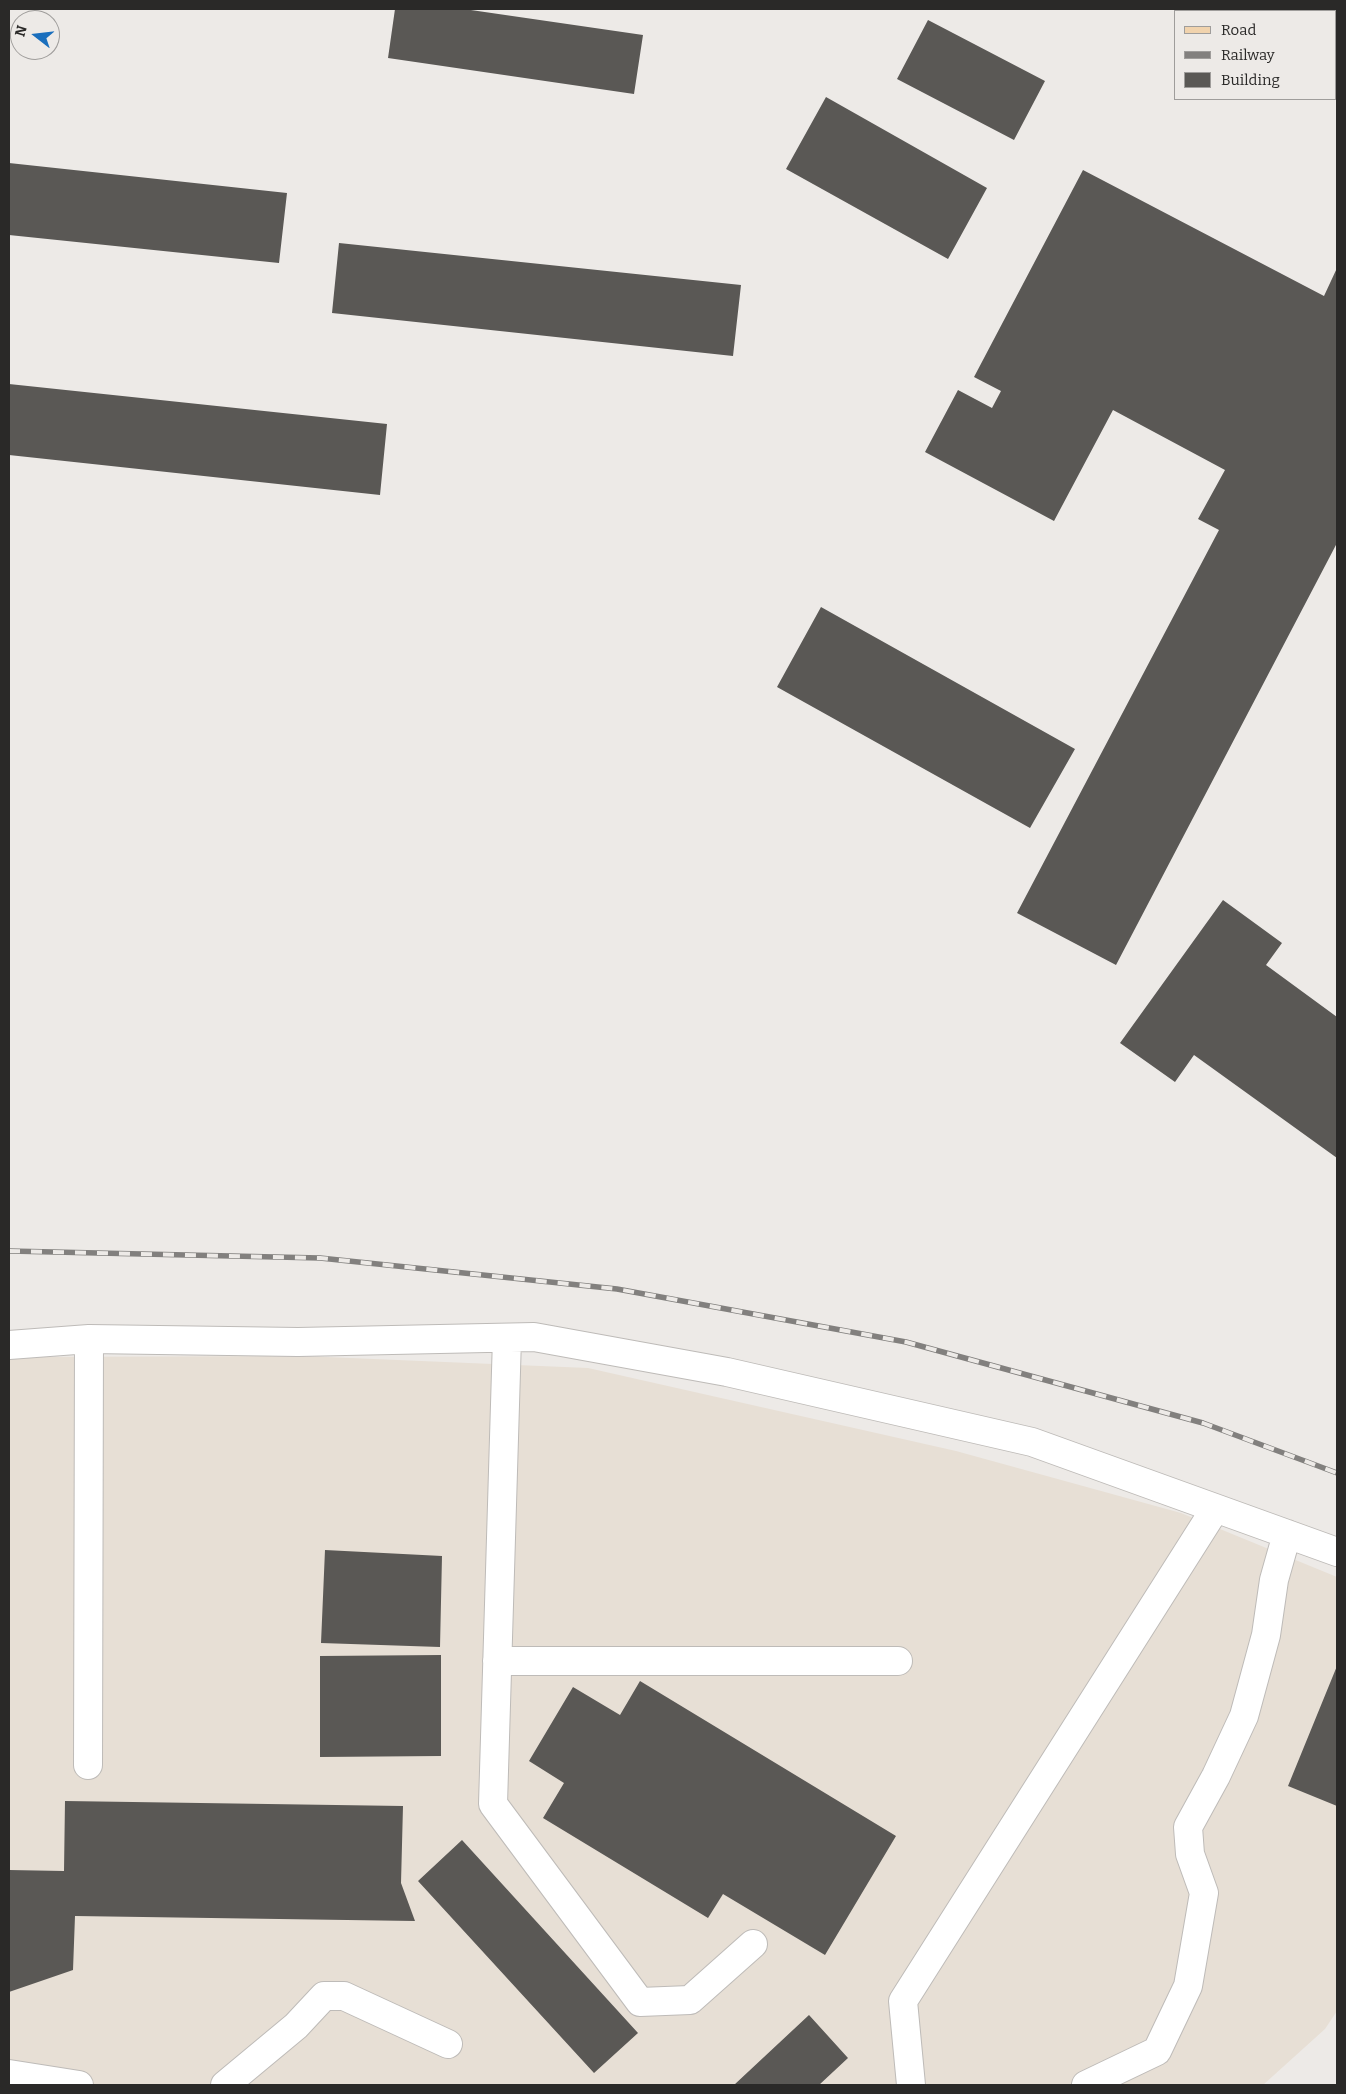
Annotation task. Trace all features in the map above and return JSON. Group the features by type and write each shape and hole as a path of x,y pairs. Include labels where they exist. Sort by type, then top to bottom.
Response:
{"street":[{"path":"9,1345 89,1339 298,1342 534,1337 727,1372 1032,1442 1337,1552"},
{"path":"507,1338 493,1804 640,2002 690,2000 753,1944"},
{"path":"88,1765 89,1339"},
{"path":"911,2085 902,2001 1215,1508"},
{"path":"1086,2085 1125,2078 1157,2051 1188,1986 1204,1893 1190,1854 1188,1827 1216,1776 1244,1716 1266,1635 1274,1580 1287,1534"},
{"path":"497,1661 898,1661"},
{"path":"224,2085 296,2026 324,1996 344,1996 448,2044"},
{"path":"9,2074 73,2085"}],"shaded area":[{"path":"302,1356 588,1368 956,1451 1181,1513 1337,1577 1337,2011 1325,2029 1263,2085 9,2085 9,1357"}],"building":[{"path":"395,9 464,9 643,35 634,94 388,58"},
{"path":"928,20 1045,81 1014,140 897,79"},
{"path":"826,97 987,188 948,259 786,169"},
{"path":"9,163 287,193 279,263 9,235"},
{"path":"1083,170 1324,296 1337,268 1337,543 1116,965 1017,913 1219,530 1198,519 1225,470 1113,410 1054,521 925,452 958,390 992,408 1001,391 974,377"},
{"path":"339,243 741,285 733,356 332,313"},
{"path":"9,384 387,424 380,495 9,455"},
{"path":"821,607 1075,749 1030,828 777,687"},
{"path":"1223,900 1282,943 1266,965 1337,1017 1337,1158 1194,1055 1175,1082 1120,1043"},
{"path":"325,1550 442,1556 440,1647 321,1643"},
{"path":"441,1655 441,1756 320,1757 320,1656"},
{"path":"1337,1666 1337,1806 1288,1786"},
{"path":"640,1681 896,1836 825,1955 723,1894 708,1918 543,1818 564,1783 529,1761 573,1687 620,1715"},
{"path":"65,1801 403,1806 401,1883 415,1921 75,1916 73,1970 9,1992 9,1870 64,1871"},
{"path":"462,1840 638,2033 594,2073 418,1881"},
{"path":"809,2015 848,2058 819,2085 734,2085"}],"railway":[{"path":"9,1251 320,1258 617,1289 906,1342 1203,1423 1337,1473"}]}
